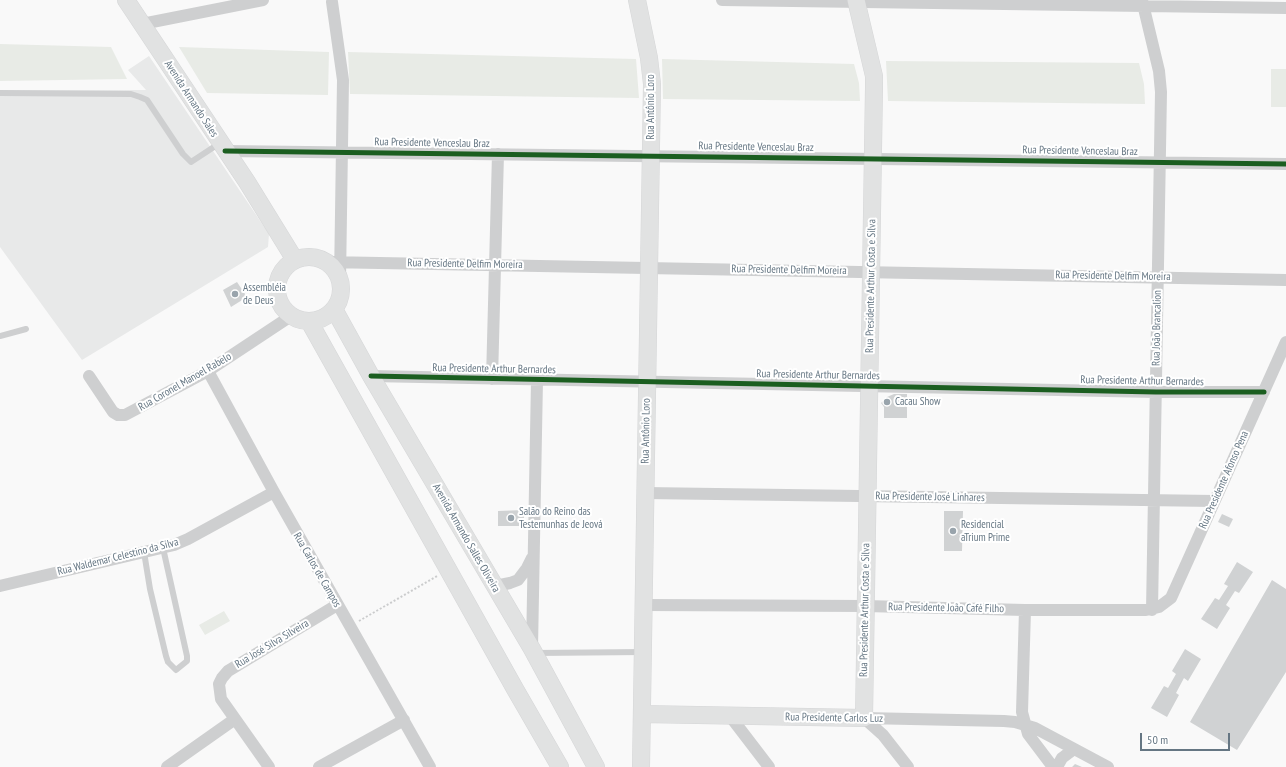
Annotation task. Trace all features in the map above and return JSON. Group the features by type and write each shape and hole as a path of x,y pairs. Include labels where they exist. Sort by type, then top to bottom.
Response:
{"street":[{"name":"Avenida Armando Sales","path":"126,0 247,182 295,260"},
{"path":"142,24 263,0"},
{"name":"Rua Antônio Loro","path":"637,0 651,69 651,156 641,767"},
{"path":"722,0 1142,3 1286,8"},
{"path":"329,261 341,233 342,152 342,70 332,1"},
{"name":"Rua Presidente Arthur Costa e Silva","path":"857,1 874,76 864,718"},
{"name":"Rua João Brancalion","path":"1142,3 1161,83 1161,162 1152,610"},
{"name":"Rua Presidente Venceslau Braz","path":"223,147 342,152 1286,164"},
{"path":"492,379 498,154"},
{"path":"329,261 341,233"},
{"path":"309,257 329,261 341,284 341,295 334,310 327,316 318,320 302,321 291,316 282,307 276,289 278,279 282,271 288,264 295,260 309,257"},
{"name":"Rua Presidente Delfim Moreira","path":"329,261 1286,280"},
{"path":"341,284 352,269 364,262"},
{"name":"Avenida Armando Salles Oliveira","path":"334,310 371,376 533,651 596,767"},
{"name":"Rua Coronel Manoel Rabelo","path":"89,376 113,412 118,415 125,416 208,371 291,316"},
{"path":"308,321 560,767"},
{"name":"Rua Presidente Afonso Pena","path":"1152,610 1164,605 1171,598 1286,342"},
{"name":"Rua Carlos de Campos","path":"208,371 337,605 430,767"},
{"name":"Rua Presidente Arthur Bernardes","path":"371,376 1156,392 1264,392"},
{"path":"533,651 533,557 537,380"},
{"name":"Rua Waldemar Celestino da Silva","path":"0,586 163,548 188,539 274,492"},
{"name":"Rua Presidente José Linhares","path":"646,494 1214,501"},
{"path":"495,586 518,580 533,557"},
{"name":"Rua Presidente João Café Filho","path":"644,604 866,606 1025,610 1152,610"},
{"name":"Rua José Silva Silveira","path":"235,719 221,699 219,691 219,684 228,671 337,605"},
{"path":"1025,610 1022,712 1028,734 1053,767"},
{"name":"Rua Presidente Carlos Luz","path":"642,714 1004,721 1035,728 1108,767"},
{"path":"730,716 770,767"},
{"path":"864,718 883,735 908,767"},
{"path":"167,767 235,719 269,767"},
{"path":"319,767 404,720"},
{"path":"1058,767 1062,758 1074,749"}],"lane":[{"path":"0,93 131,94 140,96 147,100 183,154 191,162 223,147"},
{"path":"0,336 26,330"},
{"path":"144,552 150,588 166,656 168,662 176,670 187,661 187,656 163,548"},
{"path":"533,651 643,652"}],"path":[{"path":"350,627 448,569"}],"shaded area":[{"path":"0,44 111,47 127,79 0,81"},
{"path":"179,47 329,52 328,95 207,93"},
{"path":"348,52 636,59 639,98 350,94"},
{"path":"149,56 269,234 268,247 82,360 0,247 0,90 146,90 128,70"},
{"path":"662,59 854,64 859,83 860,101 663,99"},
{"path":"886,61 1139,63 1144,84 1145,104 888,101"},
{"path":"1271,69 1286,69 1286,107 1271,107"},
{"path":"224,611 230,621 205,635 199,625"}],"building":[{"name":"Assembléia de Deus","path":"237,282 247,297 231,307 223,290"},
{"path":"894,394 907,394 907,418 884,418 884,407 881,403 887,397"},
{"name":"Salão do Reino das Testemunhas de Jeová","path":"524,510 524,526 498,526 498,511"},
{"name":"Residencial aTrium Prime","path":"944,511 963,511 962,551 944,551"},
{"path":"1222,514 1233,519 1229,527 1218,522"},
{"path":"1237,562 1253,572 1239,593 1235,591 1226,605 1230,608 1217,629 1201,619 1215,598 1219,600 1228,586 1224,584"},
{"path":"1272,580 1286,589 1286,672 1237,750 1190,722"},
{"path":"1185,649 1201,659 1188,681 1184,678 1176,693 1179,695 1167,717 1151,708 1164,686 1168,688 1176,674 1172,671"},
{"path":"1075,764 1082,767 1072,767"}],"cycle path":[{"path":"225,151 1286,164"},
{"path":"371,376 1156,392 1264,392"}],"place":[{"name":"Assembléia de Deus","path":"235,294"},
{"name":"Cacau Show","path":"887,402"},
{"name":"Salão do Reino das Testemunhas de Jeová","path":"511,518"},
{"name":"Residencial aTrium Prime","path":"953,531"}]}
